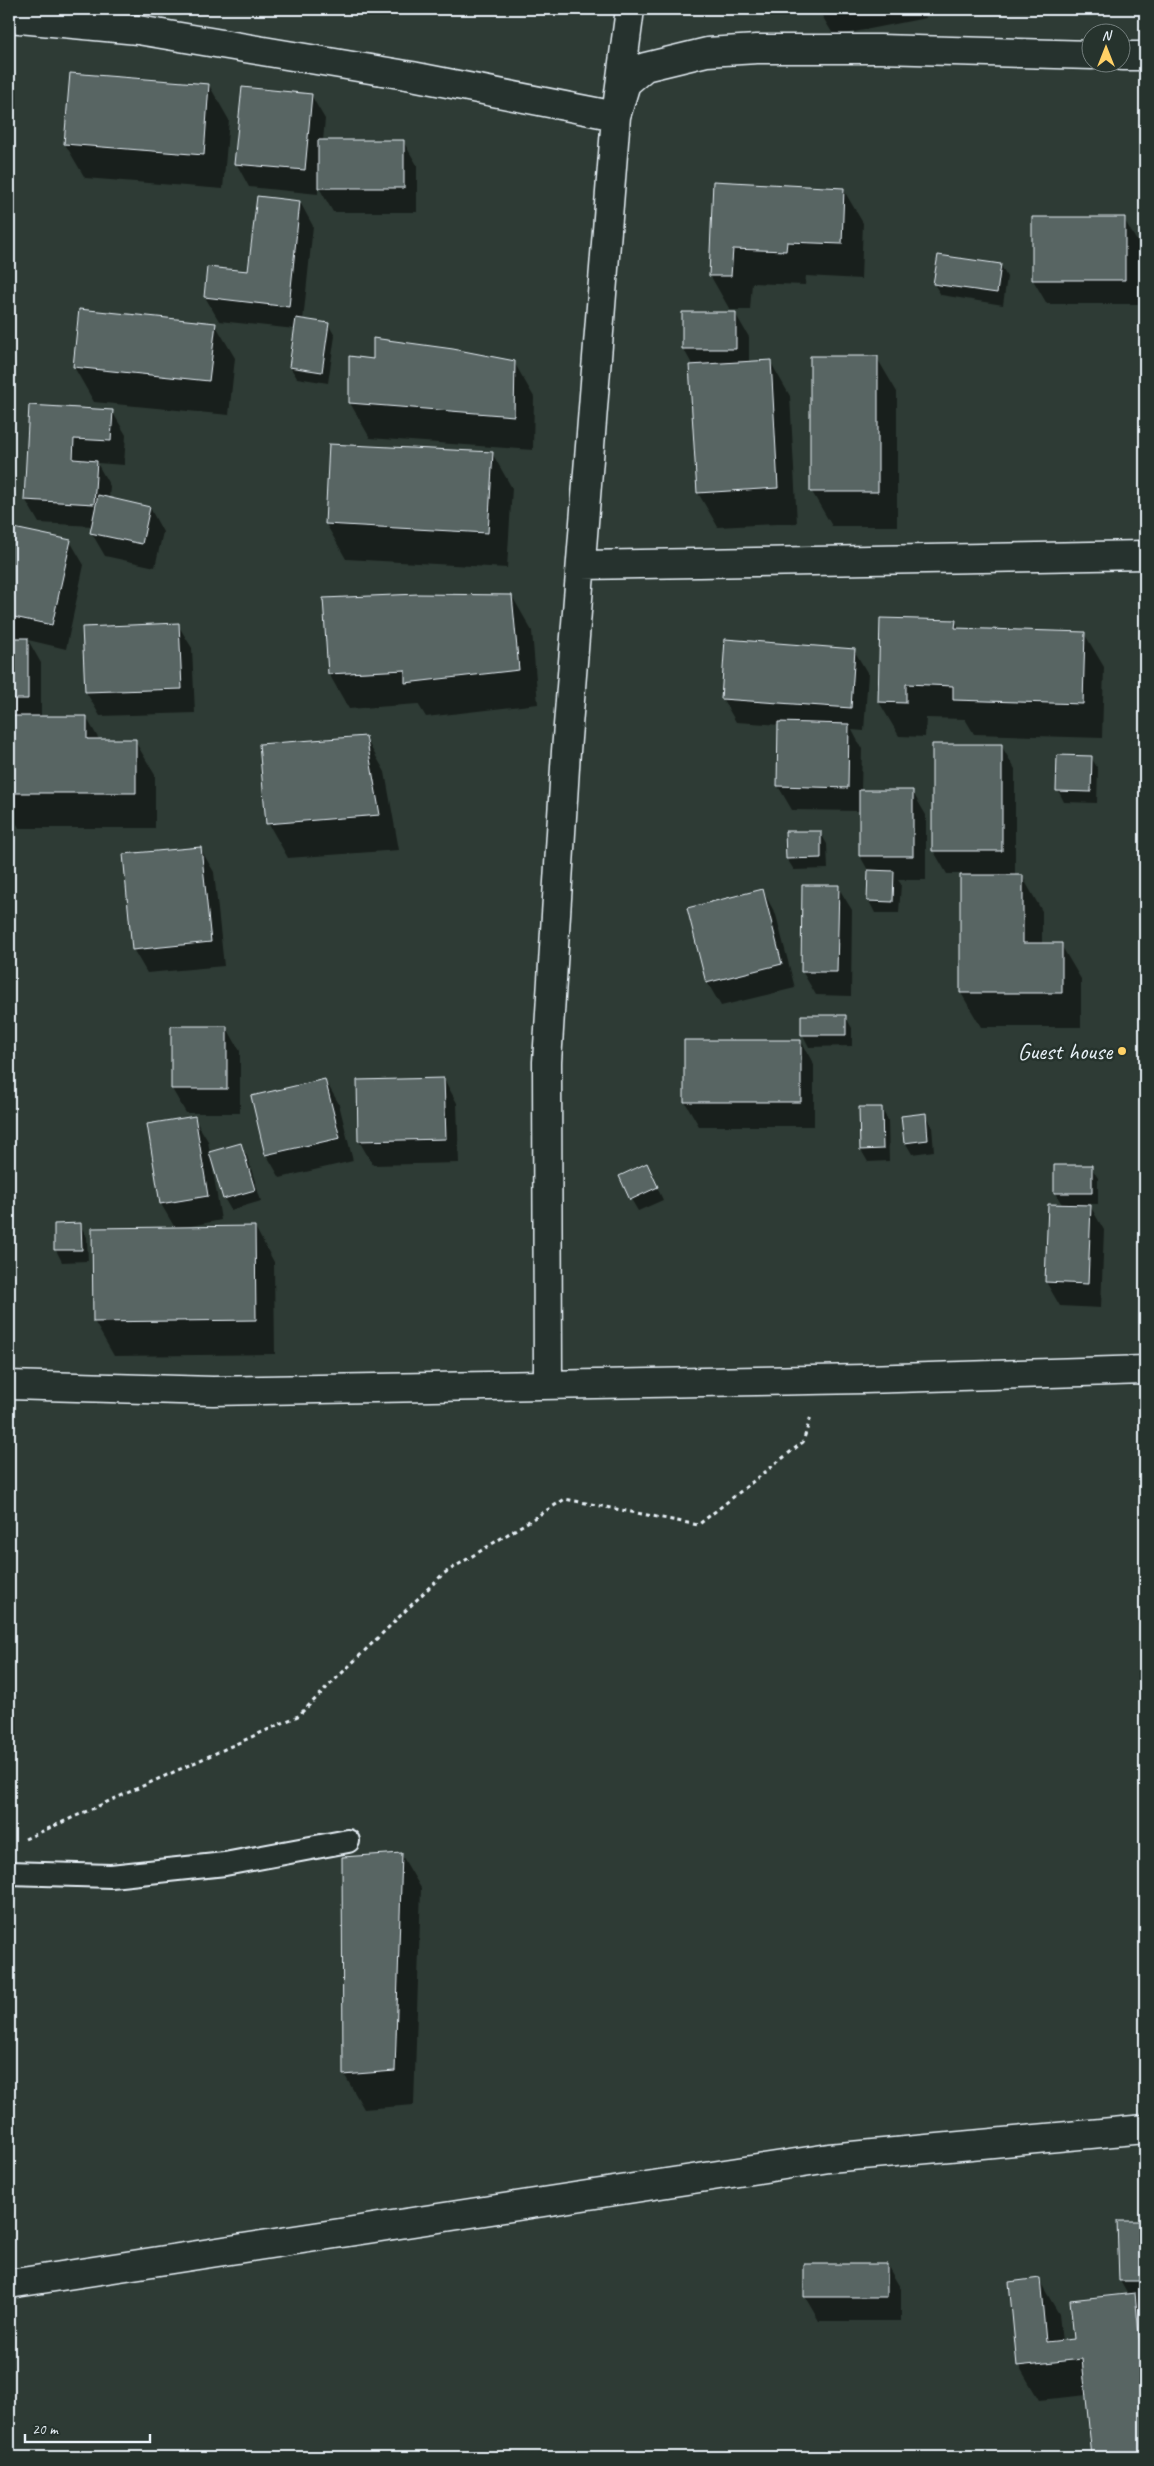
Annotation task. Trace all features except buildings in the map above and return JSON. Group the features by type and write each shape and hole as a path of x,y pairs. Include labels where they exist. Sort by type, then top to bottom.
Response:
{"street":[{"path":"548,1383 547,1062 566,750 616,116 630,9"},
{"path":"9,18 138,30 412,76 616,116"},
{"path":"616,116 626,83 645,67 707,52 757,49 880,49 1082,55"},
{"path":"1132,56 1145,56"},
{"path":"582,565 1145,555"},
{"path":"9,1385 213,1391 548,1383 822,1380 1145,1370"},
{"path":"9,2284 829,2158 1145,2129"}],"lane":[{"path":"9,1873 111,1876 225,1864 348,1841"}],"path":[{"path":"18,1842 298,1716 443,1574 565,1499 698,1525 803,1442 822,1380"}],"place":[{"name":"Guest house","path":"1122,1051"}]}
